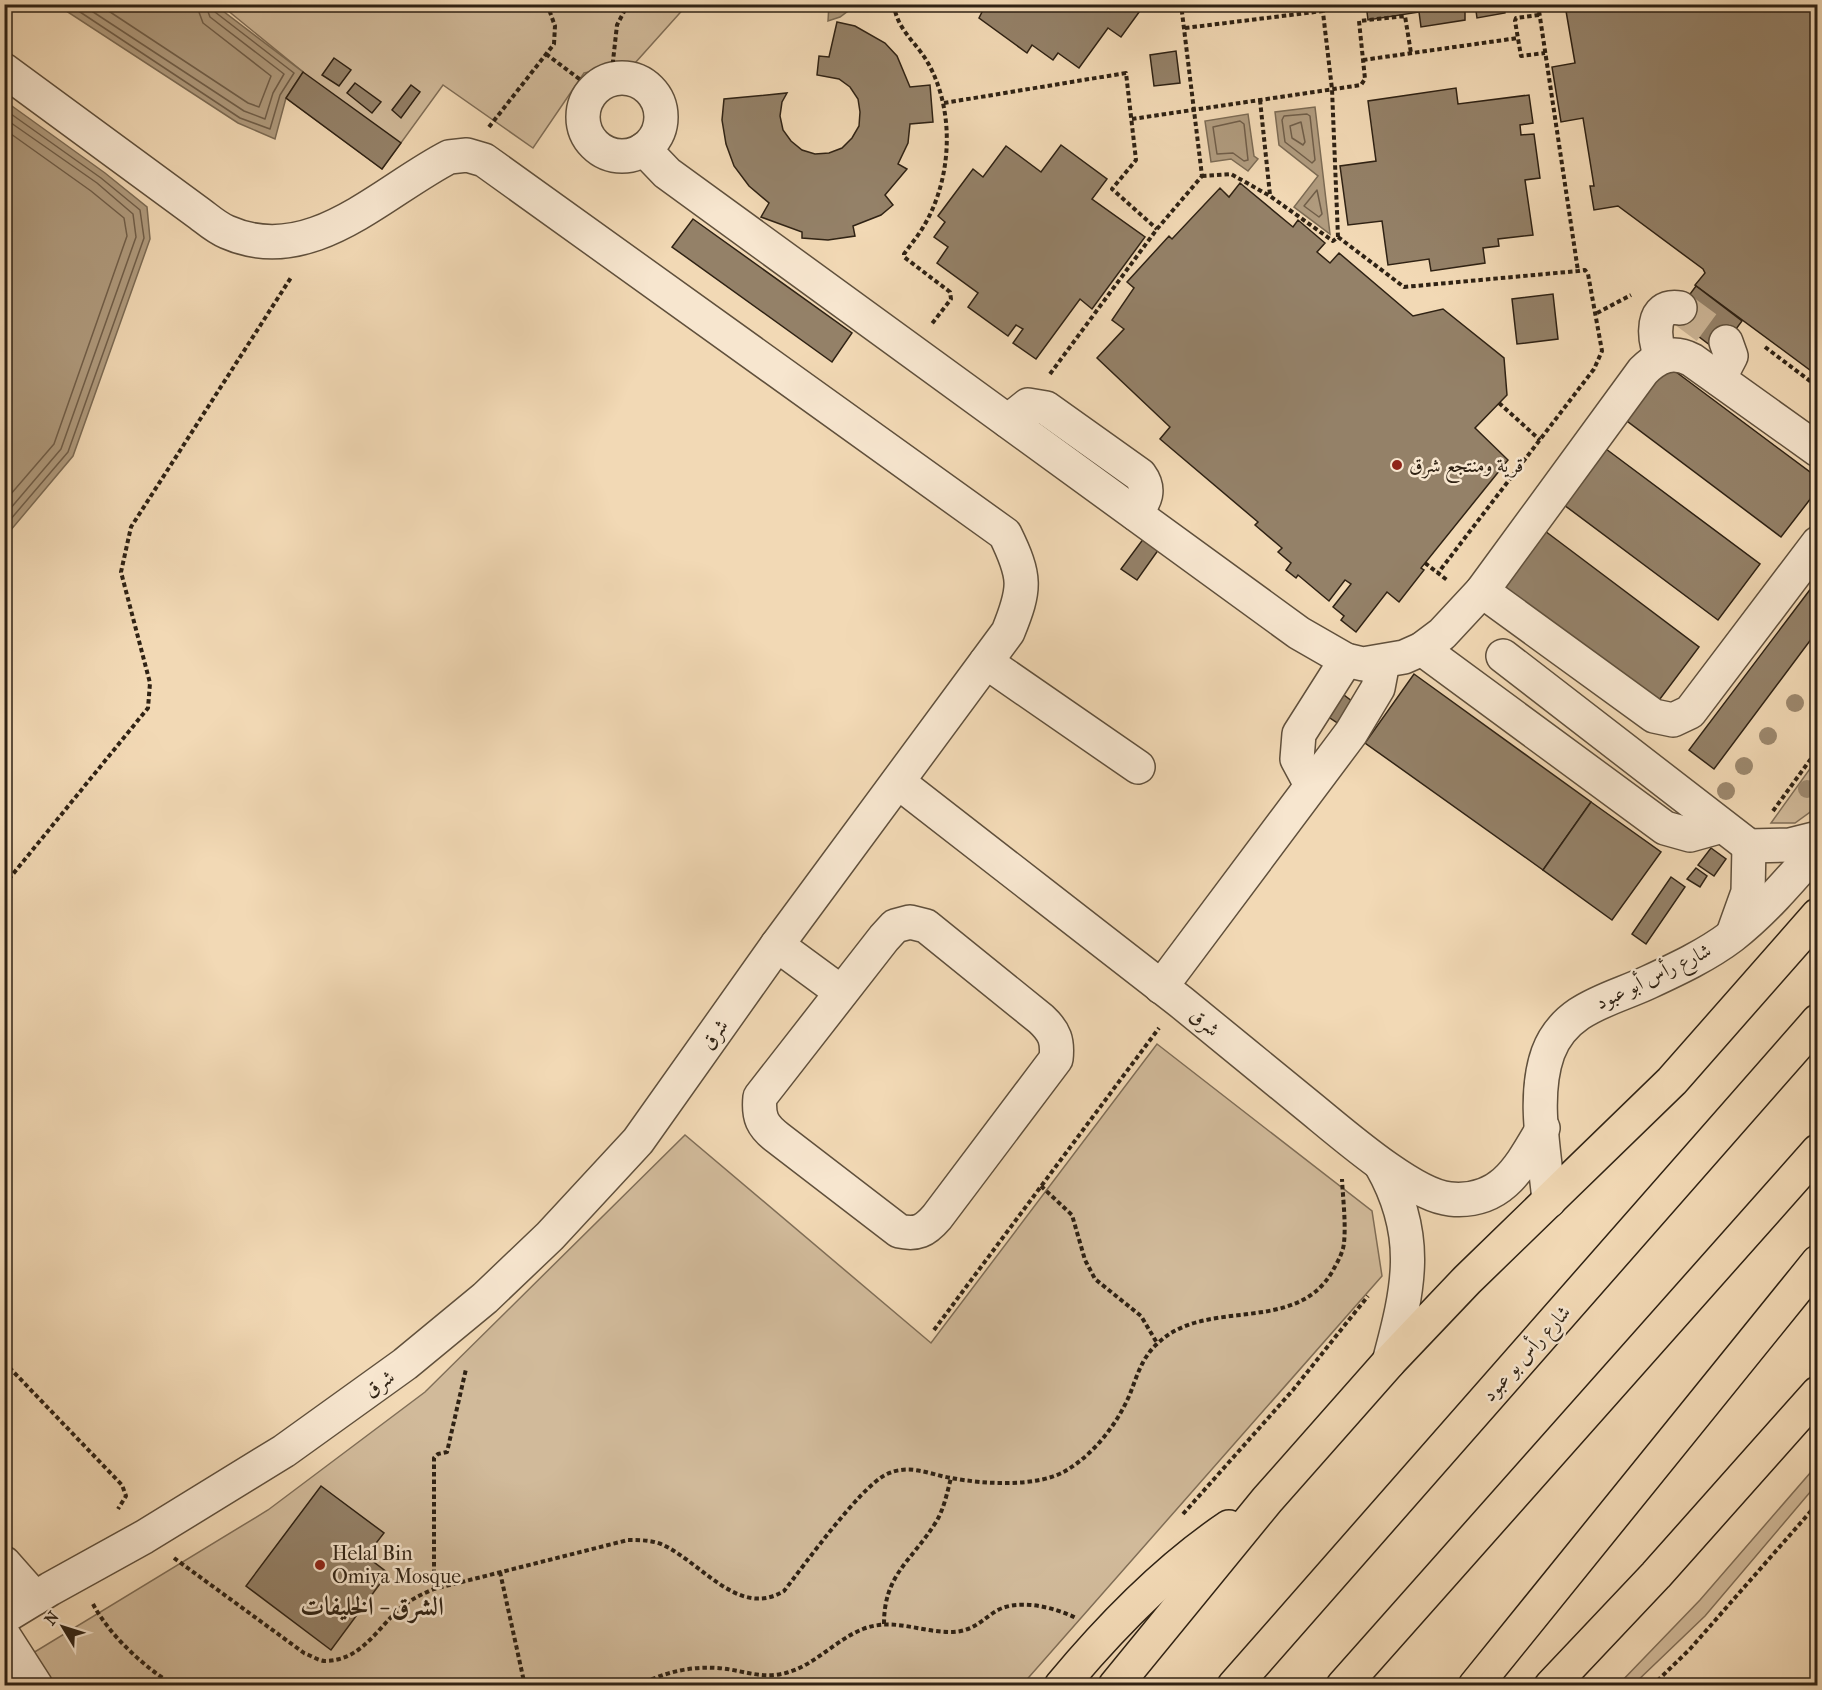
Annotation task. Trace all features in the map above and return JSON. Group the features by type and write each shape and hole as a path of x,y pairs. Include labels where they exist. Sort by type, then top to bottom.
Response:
{"highway":[{"path":"1114,1686 1267,1500 1389,1362 1467,1280 1672,1082 1818,915"},
{"name":"شارع رأس بو عبود","path":"1234,1686 1818,1021"},
{"path":"1343,1686 1818,1151"},
{"path":"1475,1686 1818,1262"},
{"path":"1551,1686 1656,1575 1818,1393"},
{"path":"1061,1686 1106,1634 1182,1562 1267,1500"}],"street":[{"path":"4,70 226,232 260,242 296,241 332,227 449,157 467,155 484,160 1005,534 1020,565 1021,600 1008,632 898,782"},
{"path":"635,80 654,95 660,106 659,130 644,149 633,155 620,157 607,154 596,148 588,138 582,113 602,84 635,80"},
{"path":"644,149 667,173 912,351 1018,413 1136,514 1299,633 1346,660 1363,664 1383,662 1422,649 1443,634 1482,591 1643,371 1661,357 1683,355 1818,450"},
{"path":"1661,357 1654,335 1657,321 1666,310 1673,307 1680,308"},
{"path":"1719,379 1741,341"},
{"path":"1482,591 1654,716 1673,720 1690,712 1818,543"},
{"path":"1422,649 1665,828 1690,835 1722,826"},
{"path":"1503,656 1749,846 1790,845 1818,838"},
{"path":"1311,785 1297,759 1299,734 1346,660"},
{"path":"986,662 1138,767"},
{"path":"1170,994 1311,785 1371,702 1378,688 1383,662"},
{"name":"شرق","path":"4,1617 77,1573 144,1537 284,1451 405,1365 485,1298 550,1236 638,1141 777,945 898,782 1170,994 1369,1155 1423,1189 1448,1199 1474,1199 1498,1189 1518,1171 1543,1128"},
{"path":"1732,935 1748,892 1749,846"},
{"name":"شارع رأس أبو عبود","path":"1549,1201 1543,1128 1542,1076 1549,1050 1560,1031 1579,1012 1597,1002 1646,984 1685,965 1732,935 1769,901 1818,848"},
{"path":"910,922 926,926 1041,1019 1053,1030 1058,1044 1056,1059 928,1229 914,1234 899,1231 765,1128 759,1114 760,1097 841,992 895,926 910,922"},
{"path":"777,945 841,992"},
{"name":"شرق","path":"1369,1155 1392,1184 1404,1217 1408,1267 1405,1304 1389,1362"},
{"path":"4,1563 35,1598"},
{"path":"4,1636 36,1686"}],"path":[{"path":"495,119 554,44 556,35 547,4"},
{"path":"546,54 602,84 617,25 628,4"},
{"path":"894,4 899,24 928,62 944,102 946,127 943,173 936,199 925,224 904,254 904,258 951,295 912,351"},
{"path":"1181,4 1202,176"},
{"path":"1322,4 1332,89 1338,237"},
{"path":"1538,4 1578,271"},
{"path":"1185,28 1323,11"},
{"path":"1132,119 1361,85 1365,79 1359,21 1405,15 1411,53"},
{"path":"1539,15 1515,19 1522,57 1545,53"},
{"path":"1363,60 1518,38"},
{"path":"944,102 1124,72 1128,75 1136,160 1112,189 1157,230"},
{"path":"1260,100 1270,195"},
{"path":"1018,413 1157,230 1202,176 1231,174 1270,195 1333,241 1338,237"},
{"path":"1338,237 1404,287 1585,270 1588,274 1602,351 1594,369 1438,573"},
{"path":"4,885 148,708 150,683 121,572 131,527 295,273"},
{"path":"1741,341 1818,387"},
{"path":"1499,403 1540,440"},
{"path":"1749,846 1818,749"},
{"path":"934,1330 1041,1186 1170,994"},
{"path":"144,1537 304,1653 324,1661 345,1657 371,1642 395,1613 411,1600 435,1589 613,1543 643,1540 673,1550 740,1596 767,1600 784,1591 875,1481 887,1474 907,1469 951,1478 993,1483 1018,1482 1066,1472 1098,1444 1111,1428 1122,1411 1145,1357 1170,1333 1193,1322 1282,1308 1305,1299 1318,1290 1338,1262 1344,1245 1342,1170 1369,1155"},
{"path":"1041,1186 1072,1215 1085,1260 1095,1279 1141,1316 1157,1343"},
{"path":"1182,1515 1293,1390 1372,1290"},
{"path":"4,1362 122,1485 126,1496 122,1506 112,1512"},
{"path":"435,1589 434,1458 438,1454 447,1452 466,1370"},
{"path":"884,1624 886,1595 891,1583 936,1522 951,1478"},
{"path":"1652,1686 1690,1649 1818,1503"},
{"path":"500,1572 525,1686"},
{"path":"77,1573 102,1622 143,1662 175,1686"},
{"path":"638,1686 668,1673 692,1668 717,1668 758,1676 792,1672 807,1666 848,1636 866,1628 884,1624 908,1624 950,1632 964,1631 1007,1607 1030,1605 1070,1615 1106,1634"},
{"path":"607,1686 621,1686"}],"shaded area":[{"path":"221,5 687,5 635,63 584,73 533,148 443,85 382,169 286,98 303,72"},
{"path":"1817,759 1817,807 1795,823 1771,823"},
{"path":"1157,1044 1372,1211 1382,1276 1022,1685 5,1686 5,1670 268,1510 425,1392 685,1135 931,1343"},
{"path":"1817,1465 1817,1484 1705,1616 1633,1685 1618,1685 1700,1600"}],"water":[{"path":"829,4 856,5 840,17 828,21"},
{"path":"57,5 215,5 303,72 286,98 275,139 238,123"},
{"path":"5,101 105,173 147,207 150,239 73,456 5,537"},
{"path":"1315,107 1330,234 1294,207 1318,176 1279,145 1275,112"},
{"path":"1248,114 1254,156 1258,159 1248,171 1231,159 1211,162 1205,121"}],"building":[{"path":"986,4 1145,4 1121,37 1108,28 1079,68 1058,53 1053,60 1032,45 1027,53 979,18"},
{"path":"1366,4 1465,4 1465,20 1421,27 1419,12 1368,20"},
{"path":"1475,4 1504,4 1505,13 1477,18"},
{"path":"1602,4 1818,4 1818,376 1695,285 1705,273 1703,269 1618,206 1594,210 1590,186 1594,186 1583,118 1561,122 1552,67 1575,63 1566,11"},
{"path":"837,22 855,26 885,43 897,56 910,87 930,85 933,122 910,124 908,143 898,164 907,169 885,195 893,205 881,215 853,226 855,236 828,240 802,238 802,232 761,217 769,203 749,186 734,166 726,144 722,120 724,99 787,93 782,102 780,116 783,130 791,141 802,150 815,154 829,153 842,148 859,126 858,99 850,87 839,79 817,75 819,56 829,57"},
{"path":"1176,51 1180,83 1154,86 1150,55"},
{"path":"334,58 351,70 339,86 322,75"},
{"path":"303,72 401,143 382,169 286,98"},
{"path":"355,83 381,102 372,113 347,93"},
{"path":"411,85 420,92 401,118 392,110"},
{"path":"1456,88 1458,104 1529,95 1533,123 1520,125 1521,135 1534,134 1540,178 1525,180 1533,235 1498,239 1499,246 1483,248 1485,263 1431,271 1429,259 1388,265 1382,221 1348,225 1340,166 1376,161 1368,101"},
{"path":"1061,145 1107,179 1092,199 1145,237 1092,309 1080,299 1036,359 1013,343 1023,329 1016,325 1008,336 968,307 978,293 937,263 948,247 934,237 945,222 938,216 973,169 983,177 1006,146 1041,172"},
{"path":"1240,183 1293,227 1298,220 1325,243 1317,252 1330,263 1339,253 1413,316 1443,309 1504,358 1507,395 1475,428 1508,460 1421,568 1424,570 1399,602 1387,592 1356,632 1341,620 1344,616 1333,607 1351,584 1345,580 1329,601 1298,575 1296,578 1286,570 1291,563 1278,552 1282,548 1255,525 1258,522 1160,439 1170,427 1097,358 1124,329 1112,320 1134,288 1127,282 1169,236 1172,239 1220,188 1229,197"},
{"path":"693,219 852,333 832,362 672,247"},
{"path":"1696,286 1742,321 1719,352 1673,317"},
{"path":"1553,294 1558,339 1517,344 1512,299"},
{"path":"1660,360 1818,478 1818,489 1781,537 1619,415"},
{"path":"1598,443 1760,564 1718,620 1556,499"},
{"path":"1537,525 1699,647 1657,703 1495,581"},
{"path":"1144,538 1159,549 1137,580 1121,569"},
{"path":"1818,579 1818,630 1714,769 1689,750"},
{"path":"1414,674 1591,802 1543,870 1365,743"},
{"path":"1340,692 1357,705 1342,726 1324,714"},
{"path":"1591,802 1661,852 1612,920 1543,870"},
{"path":"1711,848 1726,859 1714,876 1698,865"},
{"path":"1696,868 1707,876 1700,887 1687,879"},
{"path":"1671,877 1685,887 1646,944 1632,934"},
{"name":"Helal Bin Omiya Mosque","path":"321,1486 384,1533 366,1556 388,1573 331,1650 246,1586"}],"tunnel":[{"path":"1680,308 1726,342"}],"place":[{"name":"قرية ومنتجع شرق","path":"1397,465"},
{"name":"Helal Bin Omiya Mosque","path":"320,1565"}],"district":[{"name":"الشرق - الخليفات","path":"372,1606"}]}
